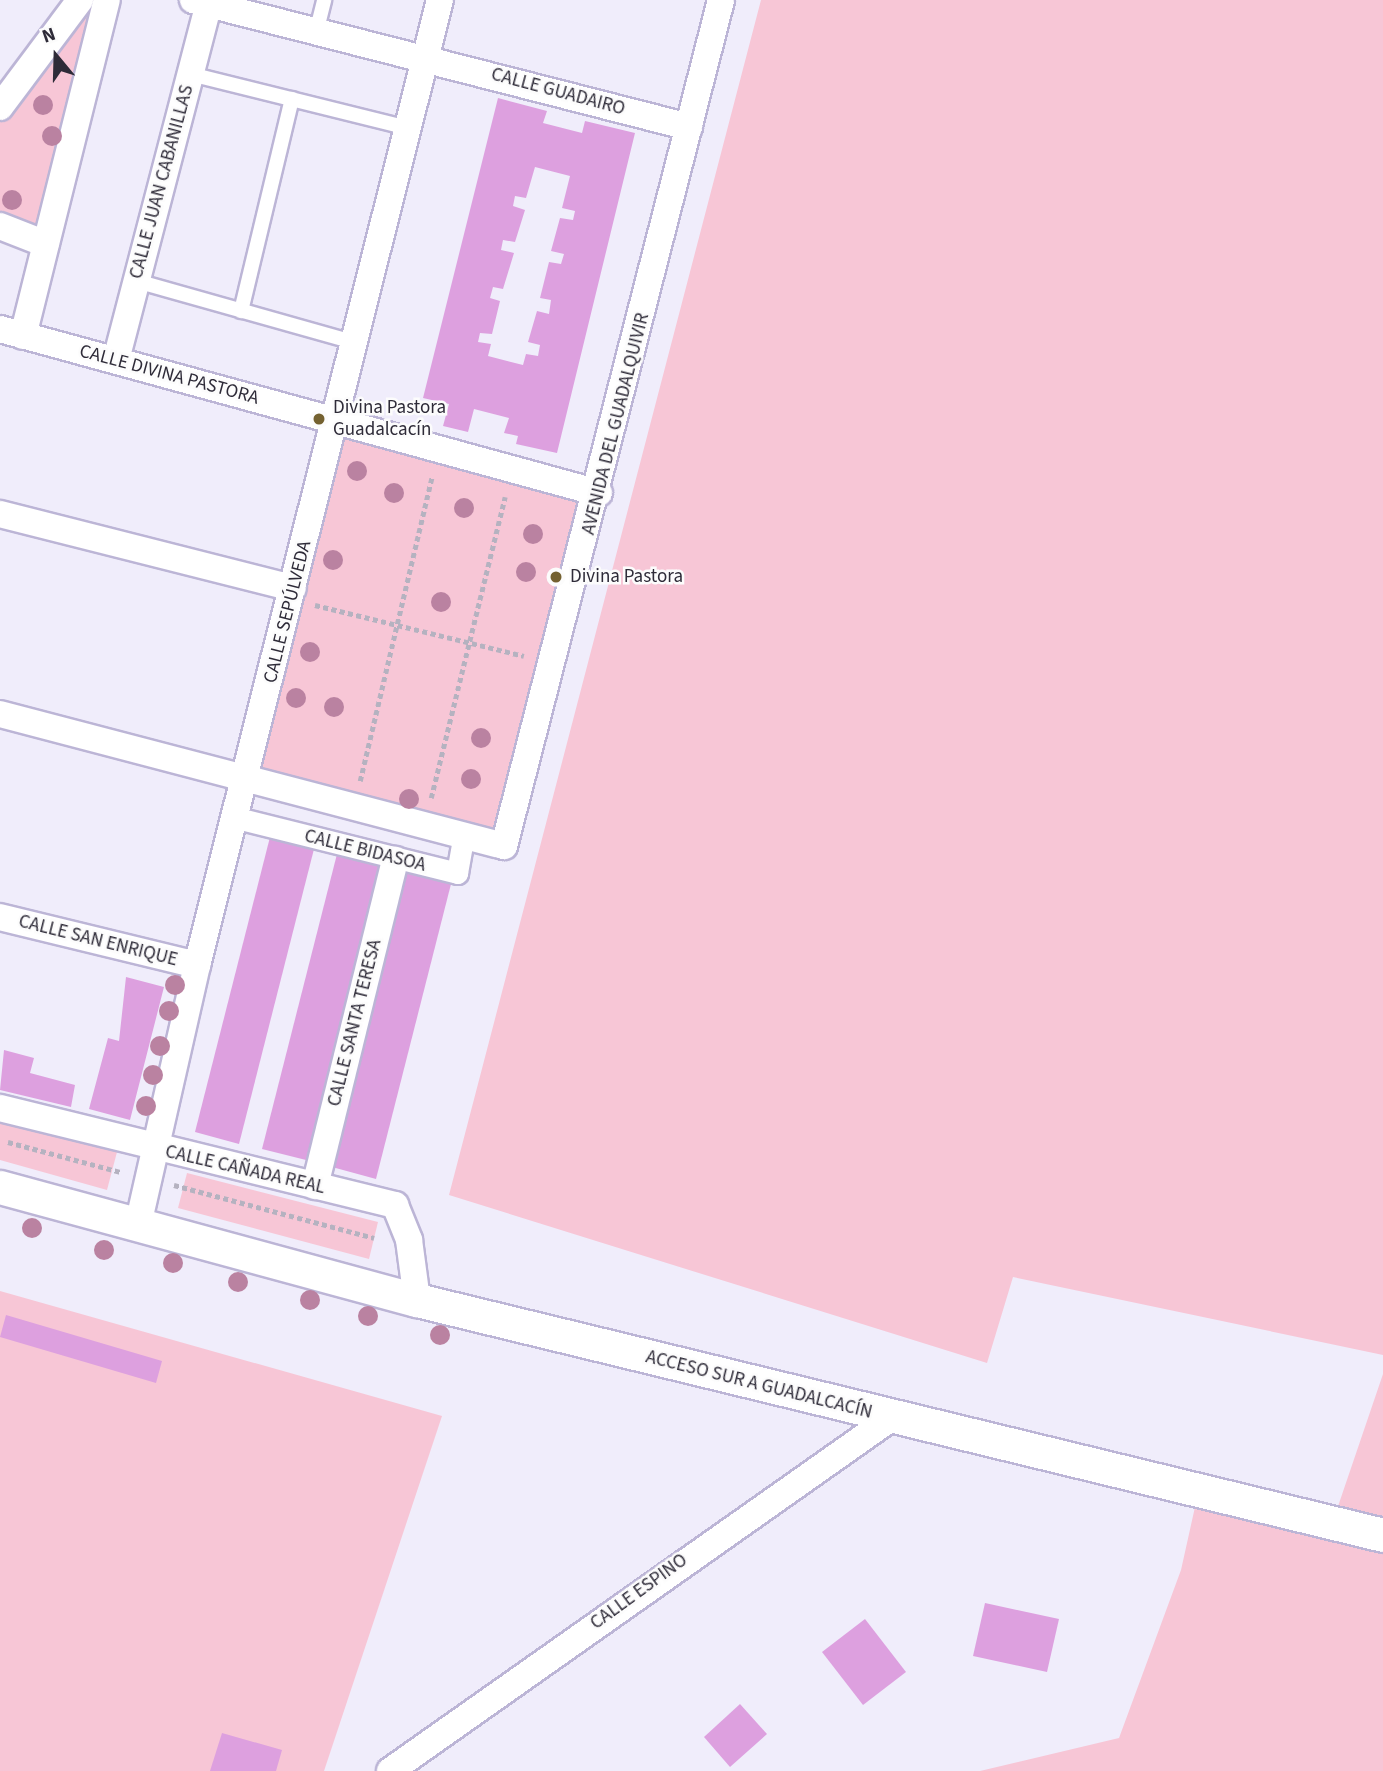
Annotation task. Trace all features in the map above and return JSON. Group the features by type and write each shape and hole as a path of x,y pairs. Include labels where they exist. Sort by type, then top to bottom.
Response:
{"street":[{"path":"0,107 80,0"},
{"path":"11,333 46,244 107,0"},
{"name":"CALLE SEPÚLVEDA","path":"138,1225 197,965 248,779 440,0"},
{"name":"AVENIDA DEL GUADALQUIVIR","path":"505,846 599,493 721,0"},
{"name":"CALLE GUADAIRO","path":"204,1 689,127"},
{"name":"CALLE JUAN CABANILLAS","path":"116,360 190,74 204,1"},
{"path":"0,226 46,244"},
{"name":"CALLE DIVINA PASTORA","path":"11,333 599,493"},
{"path":"0,514 292,593"},
{"name":"CALLE BIDASOA","path":"0,714 505,846"},
{"name":"CALLE BIDASOA","path":"237,818 395,860 457,873 464,835"},
{"name":"CALLE SANTA TERESA","path":"315,1186 395,860"},
{"name":"CALLE SAN ENRIQUE","path":"0,917 197,965"},
{"name":"CALLE CAÑADA REAL","path":"0,1108 156,1150 396,1205 409,1240 418,1300"},
{"name":"ACCESO SUR A GUADALCACÍN","path":"0,1187 418,1300 891,1418 1383,1535"},
{"name":"CALLE ESPINO","path":"390,1771 891,1418"}],"lane":[{"path":"317,29 324,0"},
{"path":"190,74 408,128"},
{"path":"241,310 292,99"},
{"path":"136,281 356,343"}],"path":[{"path":"354,807 439,448"},
{"path":"425,825 511,468"},
{"path":"292,593 397,625 554,663"},
{"path":"0,1140 374,1238"}],"shaded area":[{"path":"80,0 107,0 46,244 0,226 0,107"},
{"path":"761,0 1383,0 1383,1355 1013,1277 987,1363 449,1195"},
{"path":"338,420 599,493 504,846 248,779"},
{"path":"0,1123 117,1152 107,1190 0,1160"},
{"path":"187,1173 378,1222 369,1259 178,1208"},
{"path":"0,1291 442,1416 324,1771 0,1771"},
{"path":"1383,1374 1383,1771 980,1771 1119,1738 1181,1570 1197,1498 1333,1521"}],"building":[{"path":"498,98 547,111 543,123 582,133 585,121 635,133 557,453 516,444 518,436 504,433 509,418 474,409 468,432 443,426 449,404 423,398","holes":["535,167 570,176 562,208 575,211 573,220 560,218 551,251 564,254 561,264 549,262 540,298 551,300 549,314 537,311 528,342 540,345 538,356 526,354 523,365 488,356 491,344 478,342 480,333 492,334 500,301 490,298 493,287 503,289 514,253 501,250 503,240 515,242 525,210 513,206 515,196 526,198"]},
{"path":"270,837 314,849 239,1144 195,1132"},
{"path":"337,854 381,866 306,1160 262,1149"},
{"path":"407,872 451,884 376,1179 332,1167"},
{"path":"126,977 164,987 130,1120 89,1109 108,1038 119,1041"},
{"path":"4,1050 34,1058 30,1073 75,1085 71,1107 0,1090"},
{"path":"6,1315 162,1361 156,1383 0,1337"},
{"path":"985,1603 1059,1619 1047,1672 973,1656"},
{"path":"865,1619 906,1672 863,1705 822,1652"},
{"path":"740,1704 767,1734 730,1767 704,1737"},
{"path":"222,1733 282,1750 276,1771 210,1771"}],"place":[{"name":"Divina Pastora Guadalcacín","path":"319,419"},
{"name":"Divina Pastora","path":"556,577"}]}
